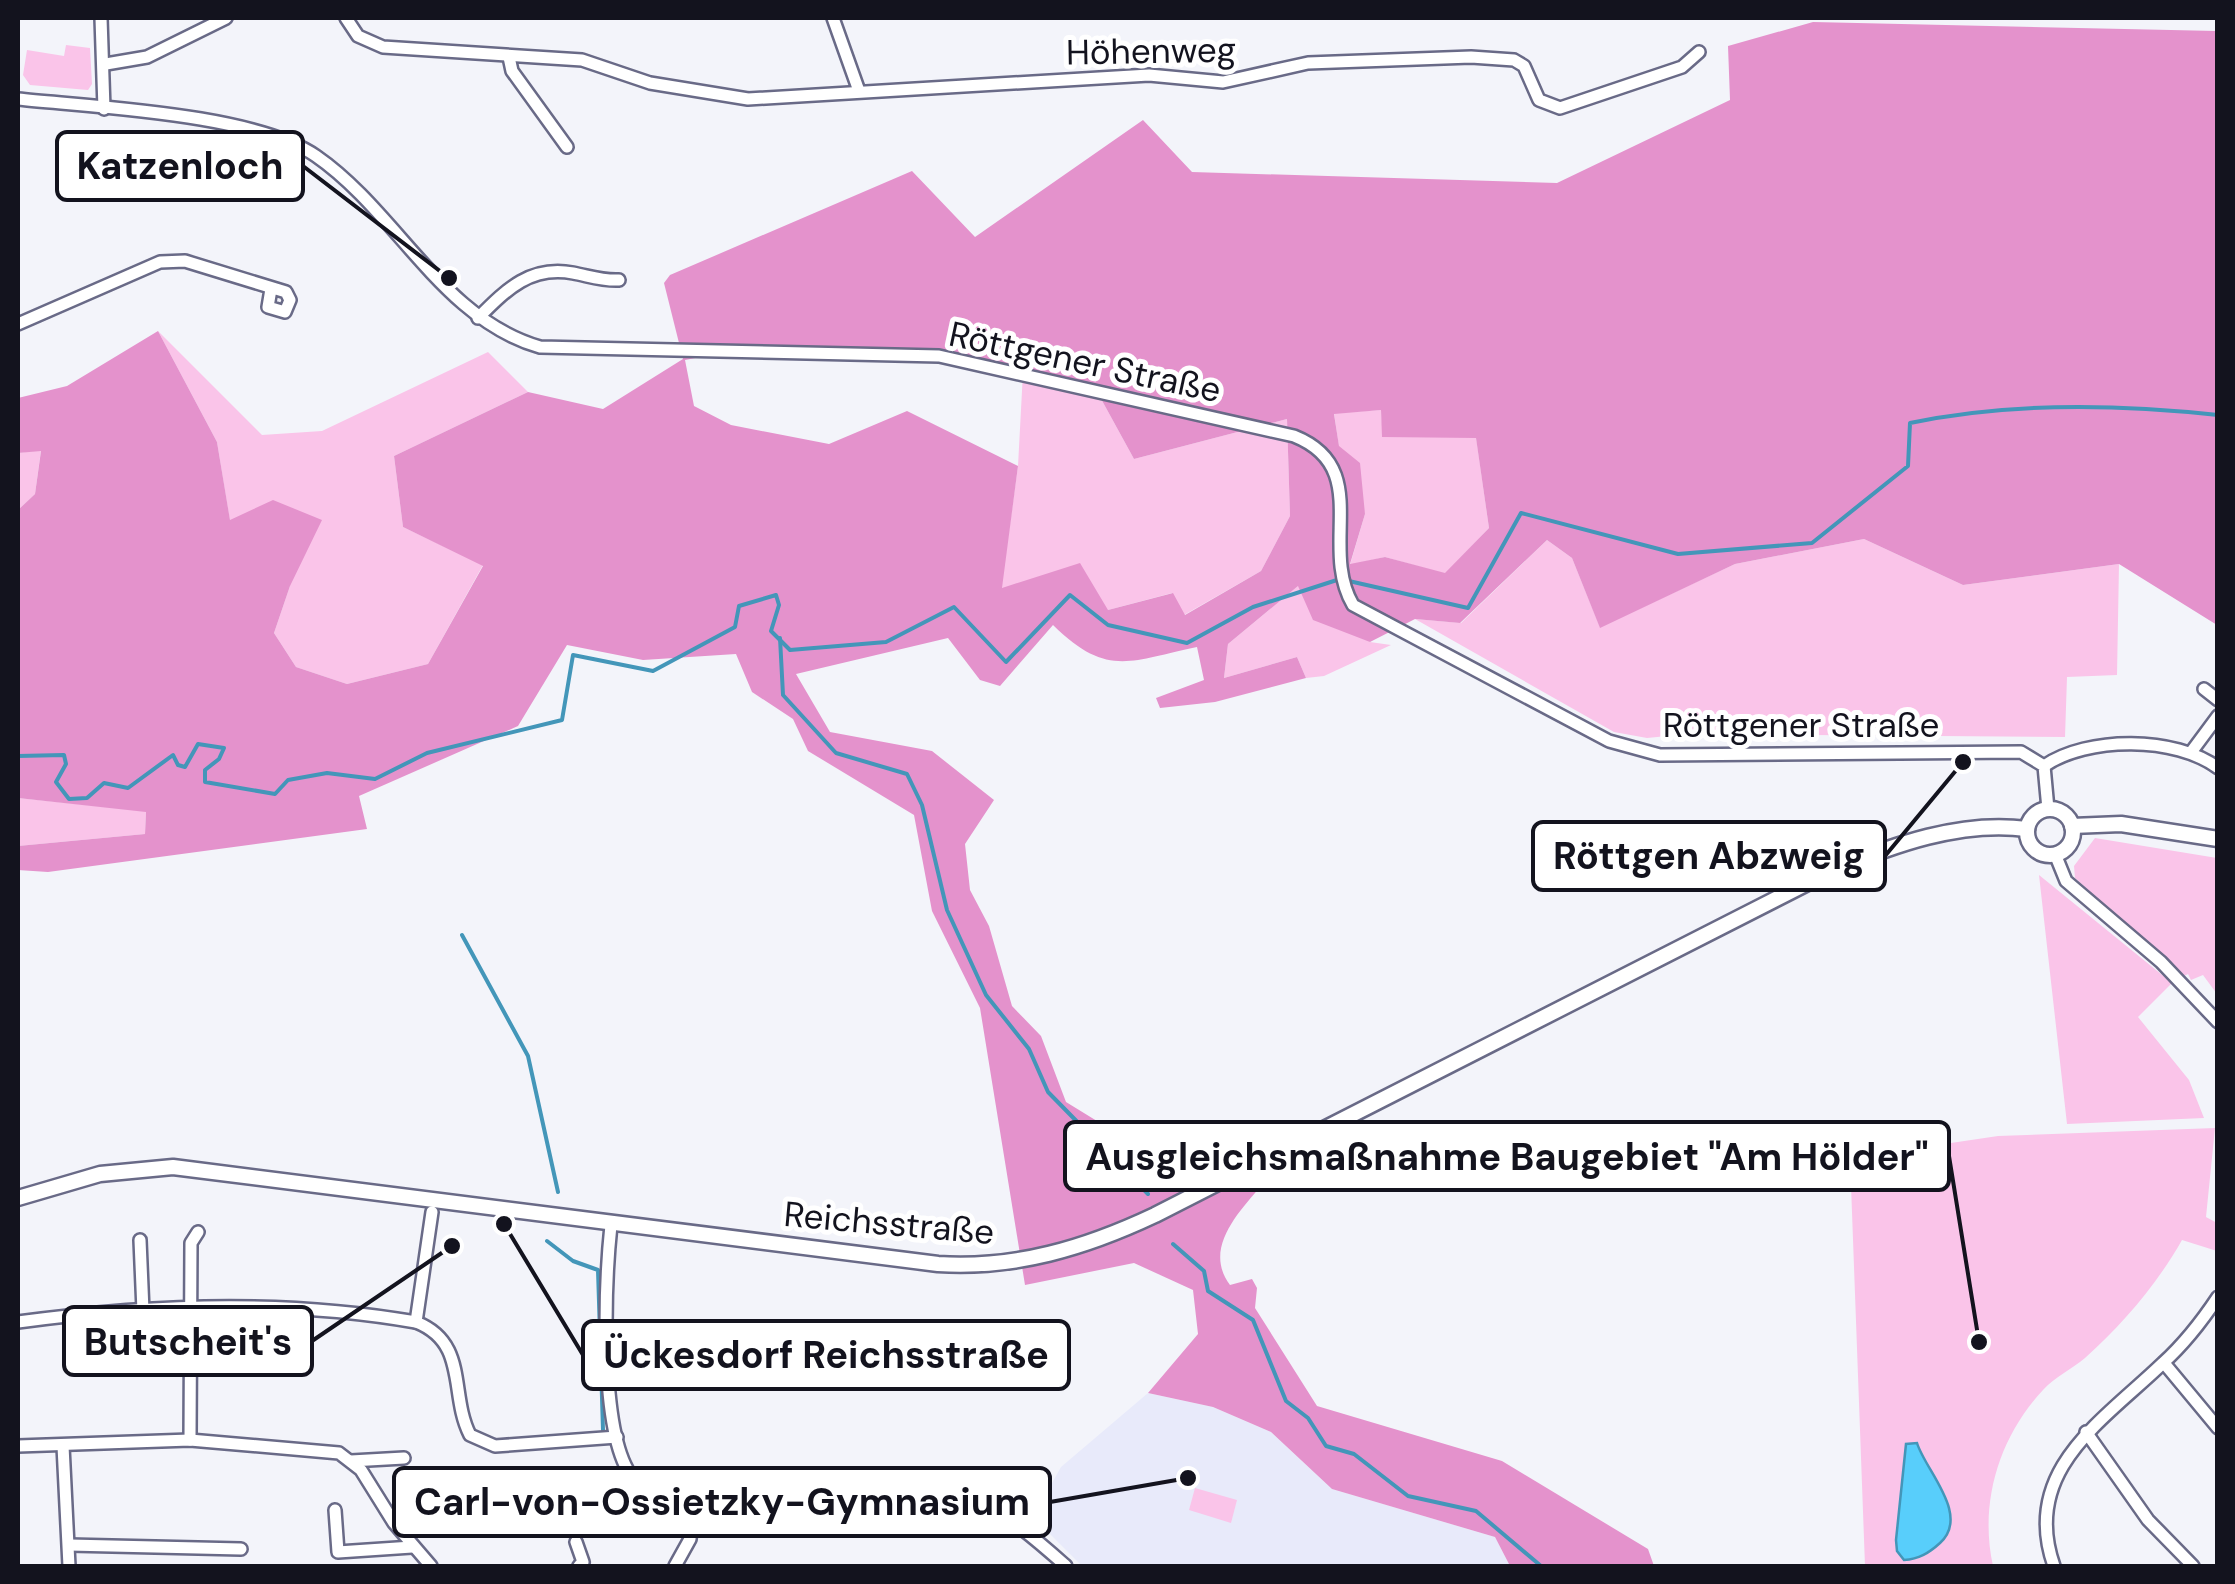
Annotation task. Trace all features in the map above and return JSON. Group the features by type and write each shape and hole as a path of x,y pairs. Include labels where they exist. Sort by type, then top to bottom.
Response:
{"main road":[{"path":"2048,809 2059,811 2072,826 2070,843 2055,854 2037,851 2027,829 2036,813 2048,809"},
{"path":"2072,826 2121,824 2218,839"},
{"name":"Reichsstraße","path":"18,1198 100,1174 174,1167 506,1208 611,1226 938,1264 1008,1263 1096,1242 1154,1215 1833,870 1930,837 2001,826 2027,829"}],"street":[{"path":"101,18 106,64 104,109"},
{"path":"106,64 158,53 226,18"},
{"name":"Höhenweg","path":"346,18 358,36 373,44 582,60 650,83 736,98 1149,74 1223,82 1308,63 1471,57 1514,60 1524,66 1539,100 1560,108 1682,67 1700,52"},
{"path":"833,18 859,90"},
{"path":"509,57 512,71 567,147"},
{"name":"Röttgener Straße","path":"18,99 245,128 291,140 336,173 478,318 512,339 540,347 939,356 1294,436 1329,457 1338,478 1338,572 1352,606 1634,751 1660,756 2021,752 2044,766"},
{"path":"18,324 160,262 185,262 271,289"},
{"path":"478,318 509,286 538,273 560,271 619,280"},
{"path":"2204,689 2218,700"},
{"path":"2192,751 2218,716"},
{"path":"2048,809 2044,766 2073,750 2154,745 2192,751 2218,768"},
{"path":"2055,854 2066,881 2171,971 2218,1022"},
{"path":"416,1322 432,1212"},
{"path":"611,1226 606,1334 617,1437 622,1459 642,1487 693,1512 731,1515 913,1489 948,1492 1011,1519 1066,1566"},
{"path":"190,1440 191,1243 198,1232"},
{"path":"140,1240 142,1310"},
{"path":"2054,1566 2046,1524 2049,1503 2066,1460 2086,1432 2164,1363 2214,1311 2218,1298"},
{"path":"18,1322 142,1310 288,1306 416,1322 433,1329 448,1348 457,1366 465,1426 480,1442 495,1446 617,1437"},
{"path":"2164,1363 2218,1428"},
{"path":"2086,1432 2148,1520 2193,1566"},
{"path":"18,1446 190,1440 338,1453 351,1461 412,1547 432,1566"},
{"path":"64,1446 70,1566"},
{"path":"351,1461 404,1458"},
{"path":"335,1510 338,1552 412,1547"},
{"path":"675,1566 690,1539 693,1512"},
{"path":"576,1542 583,1562 579,1566"},
{"path":"68,1546 241,1549"}],"shaded area":[{"path":"1813,22 2217,31 2217,625 2119,564 1963,585 1864,539 1735,564 1600,628 1572,558 1547,540 1460,623 1415,619 1370,642 1313,620 1298,586 1228,644 1224,678 1297,657 1306,678 1215,702 1160,708 1156,698 1204,680 1197,647 1136,660 1105,659 1072,642 1053,625 1000,686 980,680 948,638 796,674 830,732 932,751 994,800 965,844 970,890 989,926 1012,1006 1041,1036 1066,1102 1123,1137 1158,1179 1242,1147 1261,1186 1227,1232 1220,1258 1223,1272 1230,1285 1252,1279 1257,1288 1255,1308 1317,1406 1502,1461 1648,1549 1654,1566 1510,1566 1495,1537 1332,1489 1271,1432 1213,1407 1148,1393 1198,1334 1193,1290 1134,1263 1025,1285 980,1008 932,911 914,815 808,751 793,719 752,692 736,654 643,660 567,645 518,726 359,796 367,829 48,872 18,870 18,846 145,834 146,812 18,798 18,510 35,494 41,451 18,453 18,398 67,386 158,331 217,442 230,520 273,500 322,520 290,586 274,633 296,667 347,684 428,664 483,566 403,527 394,456 528,392 603,409 683,359 664,283 670,275 912,171 975,237 1143,120 1192,172 1557,183 1730,100 1728,46","holes":["748,348 935,352 1094,386 1134,459 1287,419 1290,516 1261,571 1185,615 1173,593 1108,610 1080,563 1002,588 1018,466 907,411 829,444 731,425 694,406 685,360","1381,410 1382,437 1476,438 1489,528 1445,573 1385,557 1350,564 1365,514 1360,463 1339,446 1334,414"]},
{"path":"66,45 90,48 92,84 88,90 30,85 23,75 27,50 64,56"},
{"path":"158,331 262,435 322,431 488,352 528,392 394,456 403,527 483,565 428,664 347,684 296,667 274,633 290,586 230,521 217,442"},
{"path":"1023,372 1094,386 1134,459 1287,419 1290,516 1261,571 1184,615 1172,593 1108,610 1001,588 1018,466"},
{"path":"1381,410 1383,437 1476,437 1489,528 1445,574 1385,557 1350,565 1365,514 1339,447 1334,413"},
{"path":"41,450 35,494 18,510 18,453"},
{"path":"1864,539 1963,585 2119,564 2117,675 2067,677 2065,737 1688,734 1647,738 1614,732 1415,619 1461,623 1547,540 1572,558 1600,627 1735,564"},
{"path":"1299,585 1370,642 1391,645 1324,676 1306,678 1297,657 1224,678 1228,644"},
{"path":"18,798 146,811 145,834 18,846"},
{"path":"2095,838 2217,858 2217,994 2203,975 2191,980 2188,974 2182,977 2075,878 2074,866"},
{"path":"2039,875 2172,983 2138,1017 2189,1080 2204,1118 2067,1124"},
{"path":"2215,1128 2206,1217 2217,1223 2217,1251 2182,1240 2126,1317 2085,1358 2048,1385 2028,1408 1996,1472 1989,1519 1993,1566 1865,1566 1850,1158 1998,1136"},
{"path":"1148,1393 1213,1407 1271,1432 1332,1489 1495,1537 1510,1566 1082,1566 1033,1517 1061,1467"},
{"path":"1195,1488 1237,1500 1231,1523 1189,1510"}],"water":[{"path":"1917,1443 1943,1493 1951,1519 1940,1543 1924,1555 1904,1560 1897,1551 1896,1540 1906,1444"}],"waterway":[{"path":"18,756 64,755 66,764 56,782 69,799 87,798 104,783 128,788 173,755 178,765 185,767 198,744 224,748 219,759 205,770 205,782 275,794 288,780 327,773 375,779 427,753 562,720 573,655 653,671 735,627 739,606 776,595 779,605 771,631 790,650 886,642 954,607 1006,662 1070,595 1108,625 1187,643 1253,607 1340,579 1468,608 1521,513 1678,554 1812,543 1908,466 1910,423 2024,408 2141,409 2218,415"},
{"path":"780,638 783,695 836,753 907,774 922,805 947,910 986,995 1029,1049 1048,1092 1148,1194"},
{"path":"462,935 528,1056 558,1192"},
{"path":"547,1241 573,1261 598,1270 603,1430"},
{"path":"1173,1244 1204,1271 1208,1291 1253,1320 1286,1401 1308,1418 1326,1446 1354,1454 1408,1496 1476,1511 1541,1566"}],"place":[{"name":"Katzenloch","path":"449,278"},
{"name":"Röttgen Abzweig","path":"1963,762"},
{"name":"Ückesdorf Reichsstraße","path":"504,1224"},
{"name":"Butscheit's","path":"452,1246"},
{"name":"Ausgleichsmaßnahme Baugebiet \"Am Hölder\"","path":"1979,1342"},
{"name":"Carl-von-Ossietzky-Gymnasium","path":"1188,1478"}]}
